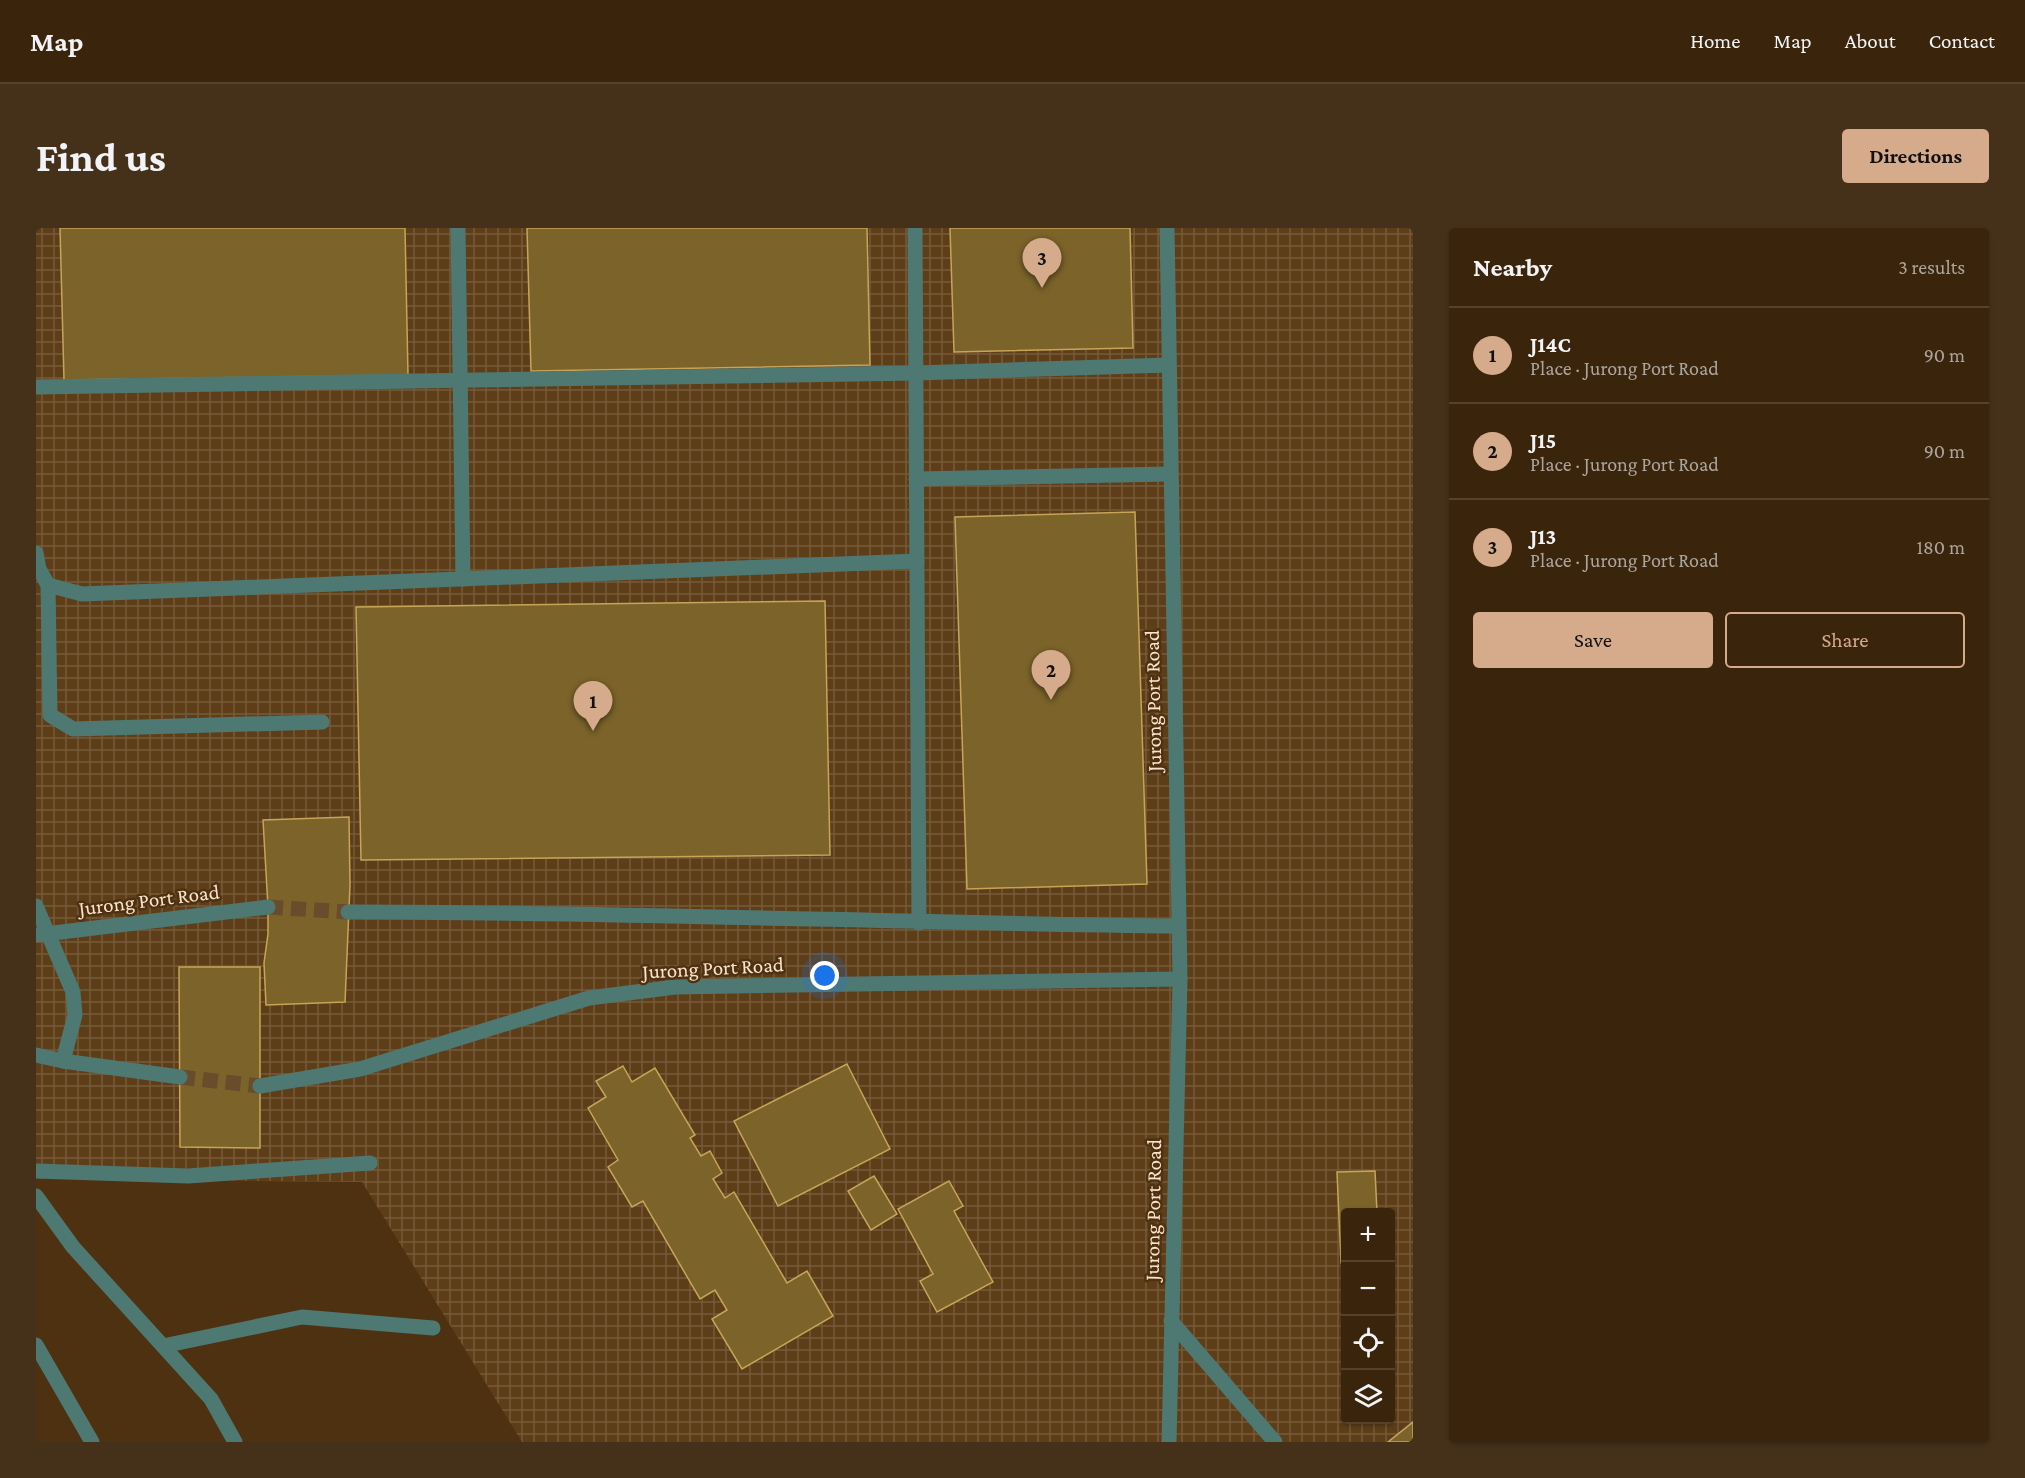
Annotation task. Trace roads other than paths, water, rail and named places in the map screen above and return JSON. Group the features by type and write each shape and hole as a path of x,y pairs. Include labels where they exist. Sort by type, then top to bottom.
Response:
{"street":[{"path":"458,228 463,579"},
{"path":"915,228 919,923"},
{"name":"Jurong Port Road","path":"1167,228 1169,474 1180,979 1169,1442"},
{"path":"36,387 916,373 1169,365"},
{"path":"916,479 1169,474"},
{"path":"36,553 39,569 48,585 50,715 73,729 322,722"},
{"path":"48,585 82,594 917,561"},
{"path":"36,906 43,934 67,974 74,1003 71,1037 63,1061"},
{"name":"Jurong Port Road","path":"43,934 268,907"},
{"path":"348,912 588,912 919,923 1178,926"},
{"name":"Jurong Port Road","path":"260,1086 360,1070 589,998 675,987 1180,979"},
{"path":"36,1054 63,1061 180,1077"},
{"path":"36,1171 188,1176 370,1163"},
{"path":"36,1196 73,1247 211,1400 235,1442"},
{"path":"163,1346 302,1317 433,1328"},
{"path":"1171,1321 1275,1442"},
{"path":"36,1346 92,1442"}],"tunnel":[{"path":"268,907 348,912"},
{"path":"180,1077 260,1086"}],"place":[{"name":"J13","path":"1042,288"},
{"name":"J15","path":"1051,700"},
{"name":"J14C","path":"593,731"}]}
